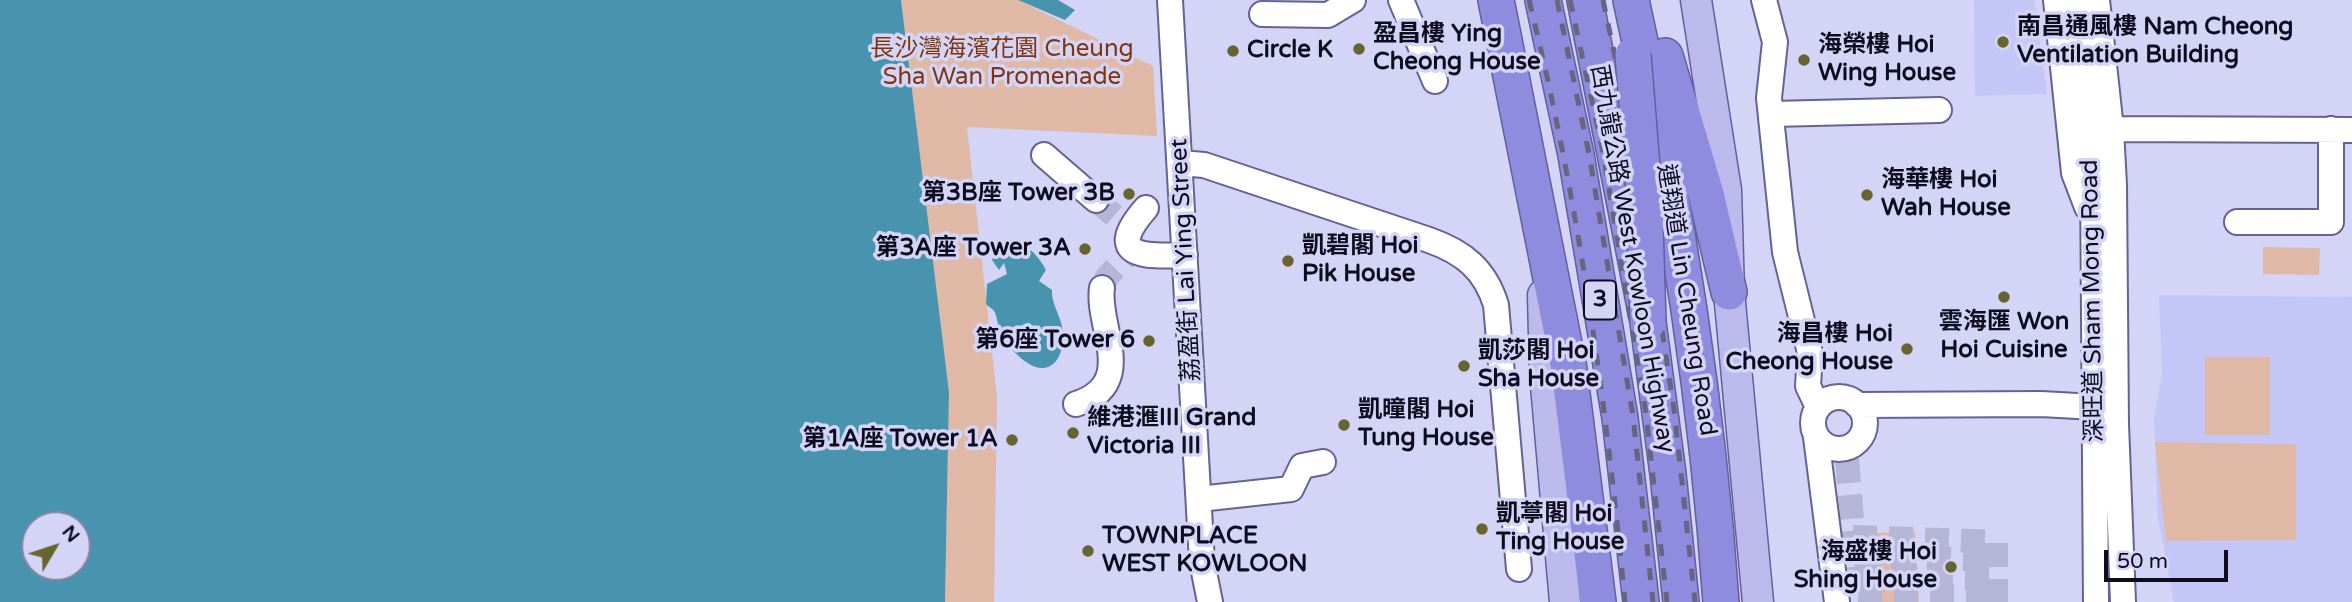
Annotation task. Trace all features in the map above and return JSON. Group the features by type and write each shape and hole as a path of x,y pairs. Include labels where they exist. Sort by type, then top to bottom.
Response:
{"highway":[{"path":"1496,0 1541,222 1577,423 1598,602"},
{"name":"西九龍公路 West Kowloon Highway","path":"1543,0 1576,155 1620,418 1641,602"},
{"name":"西九龍公路 West Kowloon Highway","path":"1585,0 1648,321 1681,602"},
{"path":"1630,0 1644,192 1648,321"},
{"name":"連翔道 Lin Cheung Road","path":"1630,0 1675,207 1701,382 1714,500 1720,602"},
{"path":"1646,0 1706,194 1729,292"}],"main road":[{"name":"連翔道 Lin Cheung Road","path":"1696,0 1726,190 1729,292 1758,602"},
{"path":"1541,222 1545,374 1565,602"}],"street":[{"name":"荔盈街 Lai Ying Street","path":"1170,0 1204,582 1210,602"},
{"path":"1262,14 1328,16 1353,0"},
{"path":"1401,0 1435,81"},
{"path":"1764,0 1775,42 1770,84 1785,252 1810,353 1808,386 1818,407"},
{"name":"深旺道 Sham Mong Road","path":"2056,0 2074,173 2091,218"},
{"name":"深旺道 Sham Mong Road","path":"2075,0 2091,132 2096,602"},
{"name":"深旺道 Sham Mong Road","path":"2097,0 2111,129 2116,424 2123,602"},
{"path":"1772,114 1939,110"},
{"path":"2111,129 2342,129 2331,222 2237,222"},
{"path":"1044,155 1096,200"},
{"path":"1181,163 1205,166 1429,240 1455,250 1477,267 1492,291 1496,304 1520,569"},
{"path":"1146,208 1128,240 1148,256 1185,255"},
{"path":"1076,404 1100,390 1110,369 1110,342 1101,303 1102,288"},
{"path":"1837,602 1829,523 1812,421 1818,407 1836,397 1861,413 1899,405 2028,404 2095,407 2110,413 2116,424"},
{"path":"1816,438 1829,448 1846,454 1860,440 1861,413"},
{"path":"1199,499 1291,489 1302,466 1324,462"}],"shaded area":[{"path":"0,0 901,0 949,392 945,602 0,602"},
{"path":"1018,0 1058,0 1075,10 1065,20"},
{"name":"南昌通風樓 Nam Cheong Ventilation Building","path":"1974,0 2034,0 2047,94 1975,96"},
{"path":"1016,242 1034,253 1046,270 1039,281 1052,290 1053,302 1062,324 1063,341 1060,353 1053,364 1043,368 1028,363 1014,352 1000,332 994,311 986,304 987,284 1007,274 1004,263 999,270 992,260 1001,247"},
{"path":"2159,295 2352,297 2352,602 2174,602 2158,518 2154,419 2162,373"}],"green space":[{"name":"長沙灣海濱花園 Cheung Sha Wan Promenade","path":"901,0 1018,0 1153,66 1157,136 967,127 997,397 994,602 945,602 949,392"},
{"path":"2263,247 2320,248 2319,275 2263,274"},
{"path":"2205,357 2270,357 2270,435 2205,435"},
{"path":"2155,442 2296,444 2296,540 2166,541"},
{"path":"1915,532 1919,602 1866,602 1861,581 1861,533"}],"tunnel":[{"path":"1096,200 1124,224"},
{"path":"1102,288 1107,277 1126,257"},
{"path":"1847,459 1859,602"},
{"path":"1853,537 1996,542 1996,602"},
{"path":"1855,555 1996,560"},
{"path":"1857,575 1996,579"},
{"path":"1858,594 1996,597"}],"railway":[{"path":"1529,0 1562,149 1588,299 1609,450 1625,602"},
{"path":"1557,0 1589,154 1633,416 1653,602"},
{"path":"1570,0 1603,152 1646,414 1667,602"},
{"path":"1603,0 1634,146 1674,409 1695,602"}],"place":[{"name":"南昌通風樓 Nam Cheong Ventilation Building","path":"2003,42"},
{"name":"盈昌樓 Ying Cheong House","path":"1359,49"},
{"name":"Circle K","path":"1233,51"},
{"name":"海榮樓 Hoi Wing House","path":"1804,60"},
{"name":"第3B座 Tower 3B","path":"1129,194"},
{"name":"海華樓 Hoi Wah House","path":"1867,195"},
{"name":"第3A座 Tower 3A","path":"1085,249"},
{"name":"凱碧閣 Hoi Pik House","path":"1288,261"},
{"name":"雲海匯 Won Hoi Cuisine","path":"2004,297"},
{"name":"第6座 Tower 6","path":"1149,341"},
{"name":"海昌樓 Hoi Cheong House","path":"1907,349"},
{"name":"凱莎閣 Hoi Sha House","path":"1464,366"},
{"name":"凱曈閣 Hoi Tung House","path":"1344,425"},
{"name":"維港滙III Grand Victoria III","path":"1073,433"},
{"name":"第1A座 Tower 1A","path":"1012,440"},
{"name":"凱葶閣 Hoi Ting House","path":"1482,529"},
{"name":"TOWNPLACE WEST KOWLOON","path":"1088,551"},
{"name":"海盛樓 Hoi Shing House","path":"1951,567"}]}
